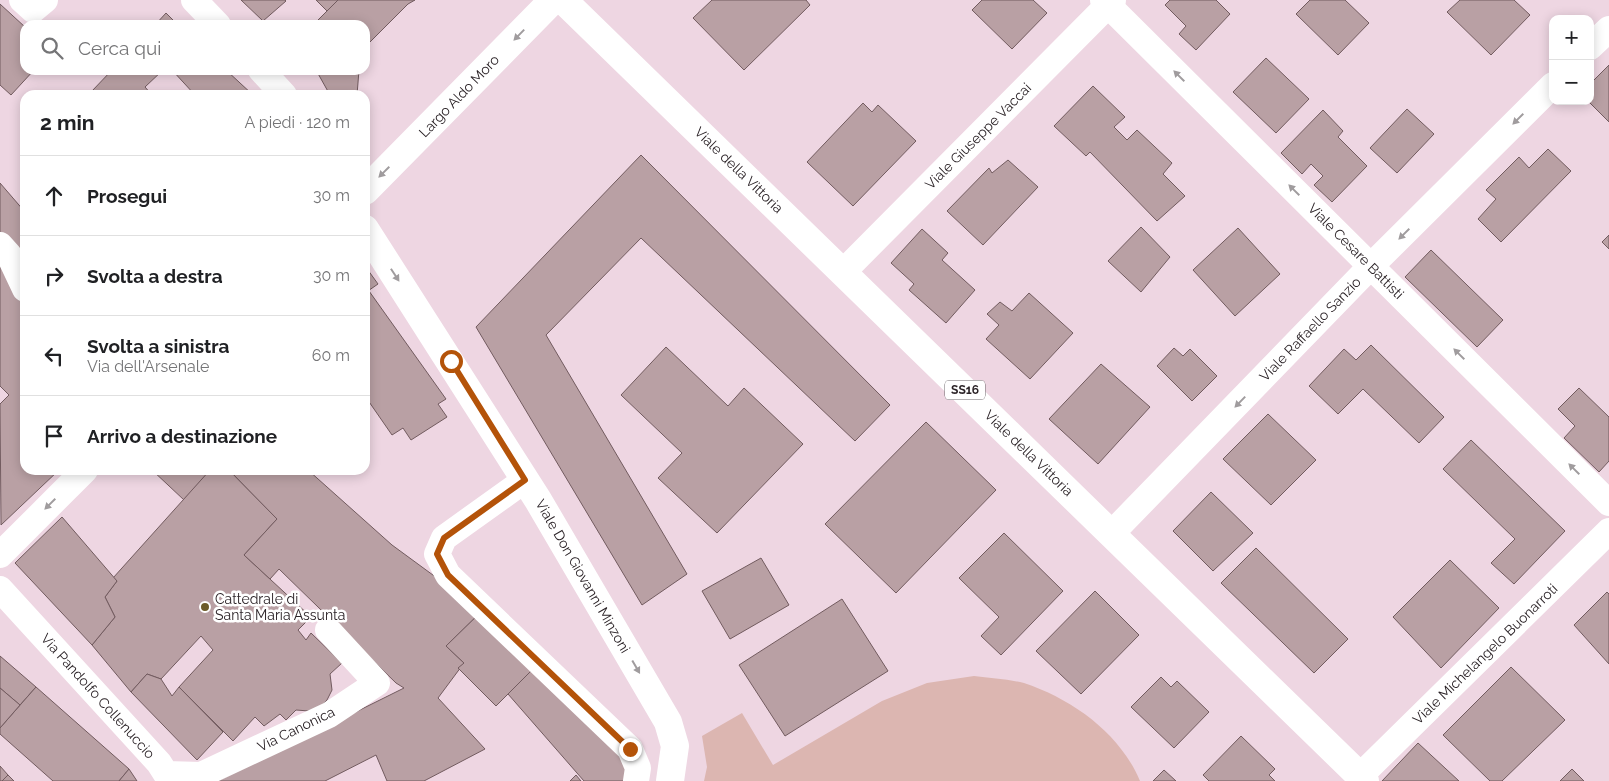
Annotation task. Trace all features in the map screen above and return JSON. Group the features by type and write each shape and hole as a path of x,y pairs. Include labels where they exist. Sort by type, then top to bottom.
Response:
{"main road":[{"name":"Largo Aldo Moro","path":"370,186 553,0"},
{"name":"Viale della Vittoria","path":"563,0 844,271 1363,778"},
{"name":"Viale Don Giovanni Minzoni","path":"370,236 525,480 668,722 675,746 670,781"}],"street":[{"path":"22,0 34,10 45,0"},
{"path":"194,0 213,20"},
{"name":"Viale Giuseppe Vaccai","path":"844,271 1108,2"},
{"name":"Viale Cesare Battisti","path":"1108,2 1609,503"},
{"path":"1594,43 1609,29"},
{"path":"266,75 279,90"},
{"name":"Viale Raffaello Sanzio","path":"1112,533 1372,266 1549,89"},
{"path":"0,244 9,255 20,278"},
{"path":"0,555 80,475"},
{"path":"525,480 444,538 437,554 448,575 630,749 638,768 636,781"},
{"name":"Viale Michelangelo Buonarroti","path":"1363,778 1609,532"},
{"name":"Via Pandolfo Collenuccio","path":"0,589 159,763 166,774 200,778"},
{"name":"Via Canonica","path":"200,778 329,715 377,683 328,630"}],"shaded area":[{"path":"974,676 1024,683 1060,698 1077,708 1107,733 1120,748 1140,781 704,781 707,767 702,736 742,713 773,765 882,701 927,683"}],"building":[{"path":"241,0 286,1 264,20"},
{"path":"316,0 338,0 327,11"},
{"path":"338,0 415,0 408,4 370,42 370,20 318,20"},
{"path":"712,0 806,0 810,5 744,70 693,18"},
{"path":"982,0 1033,0 1047,13 1012,49 972,10"},
{"path":"1170,0 1216,0 1230,14 1196,50 1179,34 1186,26 1165,5"},
{"path":"1310,0 1345,0 1369,23 1338,55 1296,14"},
{"path":"1460,0 1514,0 1530,15 1491,55 1447,12"},
{"path":"0,4 20,22 20,75 29,75 11,95 0,85"},
{"path":"166,13 173,20 160,20"},
{"path":"1266,58 1309,99 1276,133 1233,92"},
{"path":"1609,65 1609,122 1592,105 1594,105 1594,80"},
{"path":"107,75 158,75 145,87 148,90 93,90"},
{"path":"177,75 231,75 248,90 190,90"},
{"path":"319,75 359,75 357,90 327,90"},
{"path":"1093,86 1125,117 1114,127 1127,140 1137,130 1172,163 1163,174 1185,196 1157,221 1090,152 1086,156 1054,126"},
{"path":"863,103 872,112 878,105 916,141 853,206 807,162"},
{"path":"1407,109 1434,134 1397,173 1370,148"},
{"path":"1323,110 1343,131 1338,137 1367,166 1332,202 1314,185 1323,176 1311,164 1302,174 1281,153"},
{"path":"1548,149 1571,171 1501,242 1478,219 1496,199 1486,190 1519,157 1529,168"},
{"path":"641,155 890,405 855,441 641,238 546,335 687,574 642,605 476,327"},
{"path":"1008,160 1038,187 983,245 947,211 989,168 992,173"},
{"path":"0,183 20,206 20,263 0,237"},
{"path":"1141,227 1170,257 1141,292 1108,261"},
{"path":"1238,228 1280,274 1235,316 1193,270"},
{"path":"922,229 948,253 942,260 975,290 946,323 909,290 914,284 891,263"},
{"path":"1609,235 1609,249 1602,242"},
{"path":"1431,250 1503,320 1477,347 1405,277"},
{"path":"0,253 20,292 20,475 54,475 1,525 0,404 9,395 0,386"},
{"path":"370,273 378,284 370,290"},
{"path":"370,292 446,399 438,404 447,417 411,440 403,428 392,435 370,403"},
{"path":"1029,293 1073,333 1030,379 986,339 999,325 987,314 1000,302 1012,311"},
{"path":"1371,345 1444,417 1419,443 1363,389 1338,414 1309,386 1344,349 1356,360"},
{"path":"666,347 728,406 744,388 803,444 717,533 658,478 682,453 621,395"},
{"path":"1174,348 1183,356 1190,349 1217,376 1192,401 1157,366"},
{"path":"1101,364 1150,407 1098,464 1049,419"},
{"path":"1579,388 1609,417 1609,461 1599,472 1564,438 1575,426 1558,409"},
{"path":"1268,414 1316,460 1271,505 1223,459"},
{"path":"926,422 996,490 896,593 825,524"},
{"path":"1471,440 1565,531 1514,584 1491,563 1515,539 1443,469"},
{"path":"157,475 206,475 184,500"},
{"name":"Cattedrale di Santa Maria Assunta","path":"206,475 234,475 277,519 244,555 311,617 298,630 306,640 311,633 342,663 330,674 332,690 327,700 320,707 309,711 296,710 286,720 280,714 264,726 255,717 233,741 179,687 213,650 201,636 161,679 147,674 131,692 92,645 115,617 105,597 117,581 113,578"},
{"path":"234,475 314,475 392,545 482,611 446,646 464,663 438,698 485,749 424,781 387,781 376,755 325,781 217,781 404,688 396,683 279,569 270,579 244,555 277,519"},
{"path":"1211,492 1253,533 1213,571 1173,531"},
{"path":"62,517 117,581 105,597 115,617 92,645 15,563"},
{"path":"1004,533 1063,591 1001,655 981,636 999,617 959,578"},
{"path":"1256,548 1348,639 1314,673 1221,583"},
{"path":"761,558 789,605 730,639 702,591"},
{"path":"1450,560 1499,608 1441,668 1393,617"},
{"path":"1095,591 1139,635 1081,694 1036,651"},
{"path":"1607,592 1609,594 1609,664 1574,625"},
{"path":"842,599 888,671 785,736 739,665"},
{"path":"482,611 536,666 496,706 458,668 464,663 446,646"},
{"path":"0,656 36,687 20,705 0,688"},
{"path":"536,666 634,772 625,781 584,781 508,694"},
{"path":"1511,667 1565,720 1502,781 1490,781 1443,735"},
{"path":"147,674 161,679 172,696 179,687 223,732 197,760 131,692"},
{"path":"1161,677 1171,687 1177,681 1209,712 1174,748 1131,707"},
{"path":"36,687 129,769 119,781 53,781 0,734 0,728"},
{"path":"0,688 20,705 0,728"},
{"path":"1241,736 1275,769 1269,775 1275,781 1209,781 1203,775"},
{"path":"1418,743 1459,781 1382,781"},
{"path":"0,766 8,775 2,781 0,781"},
{"path":"129,769 137,781 119,781"},
{"path":"1572,769 1584,781 1560,781"},
{"path":"1164,770 1176,781 1153,781"},
{"path":"8,775 14,781 2,781"},
{"path":"576,775 581,781 570,781"}],"place":[{"name":"Cattedrale di Santa Maria Assunta","path":"205,607"}],"route":[{"path":"451,361 525,480 444,538 437,554 448,575 630,749"}]}
